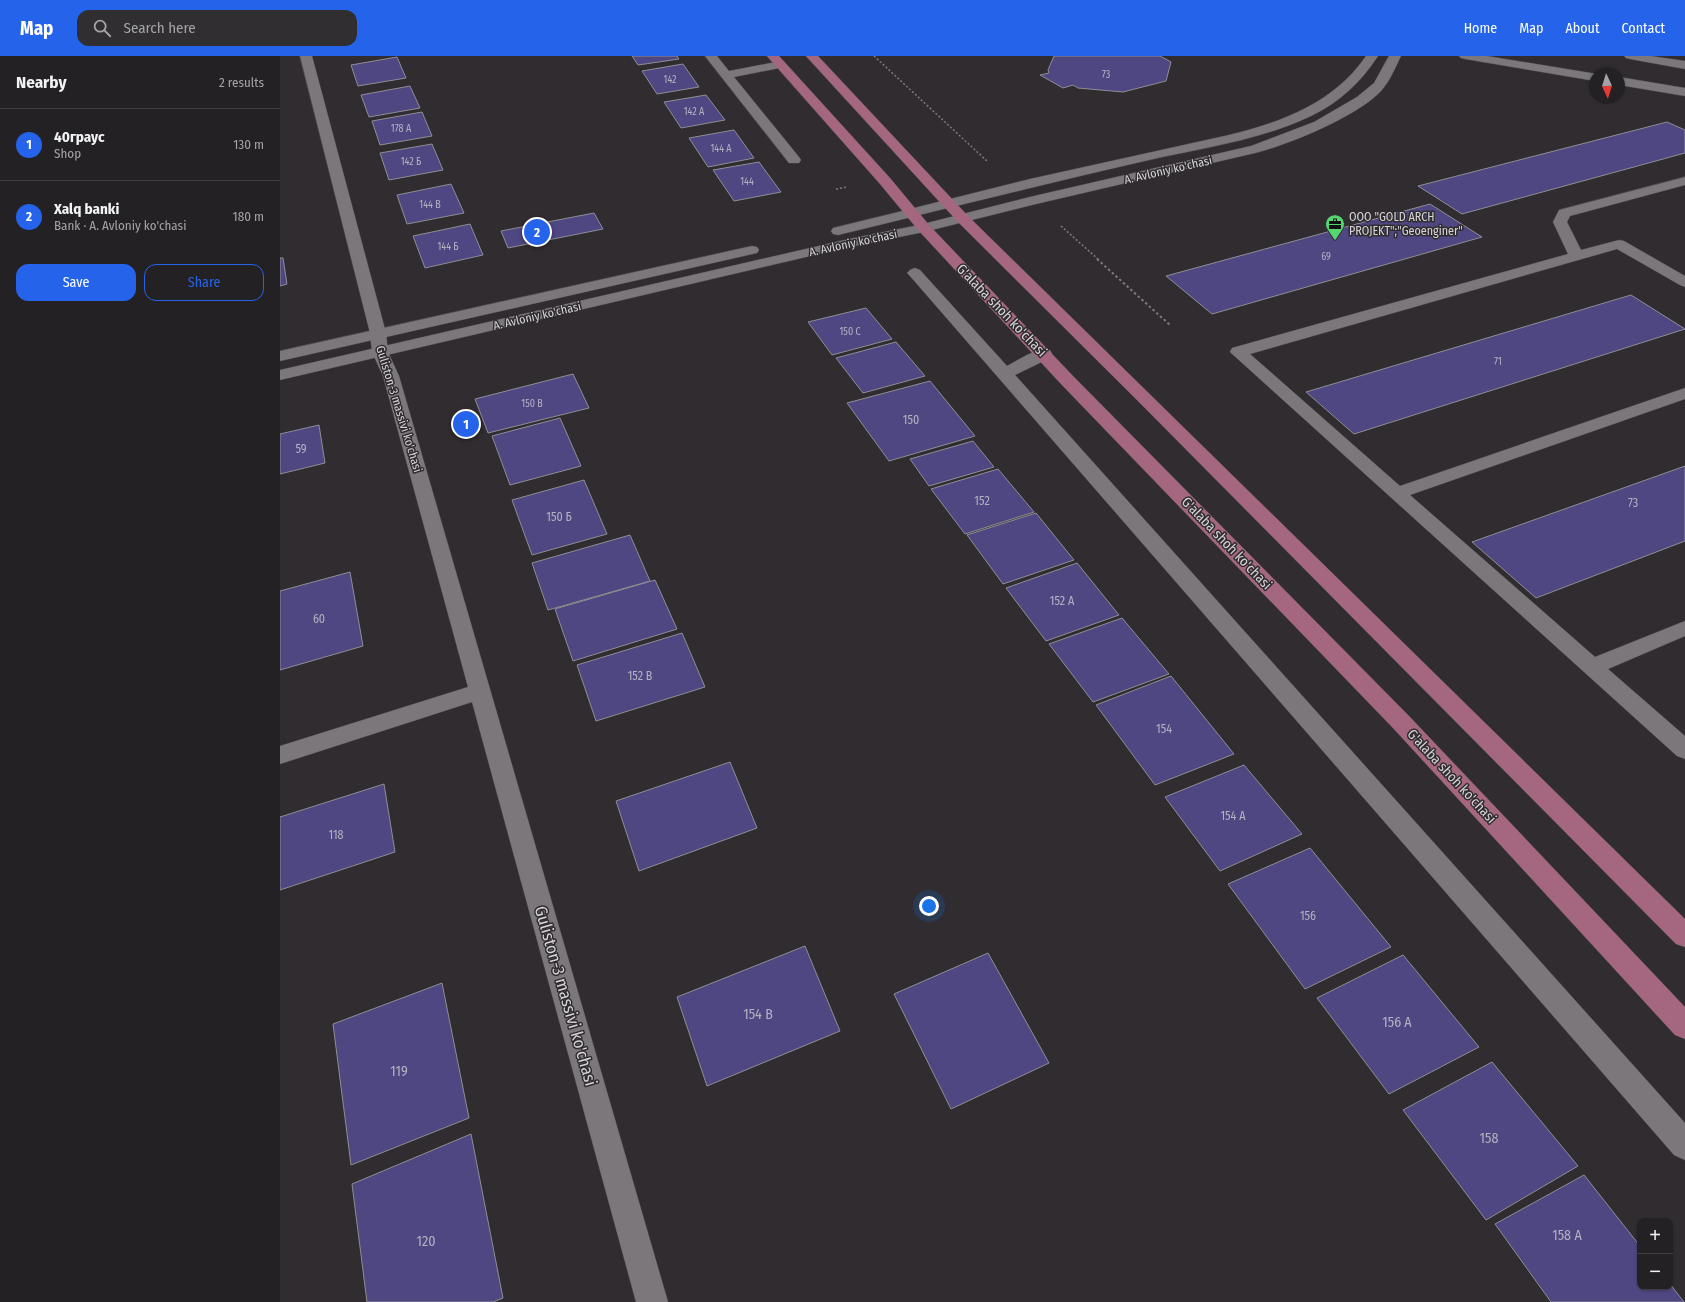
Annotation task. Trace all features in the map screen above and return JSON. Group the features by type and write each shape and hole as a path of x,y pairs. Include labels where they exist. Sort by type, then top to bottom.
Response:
{"main road":[{"path":"812,56 948,203 1685,936"},
{"name":"G'alaba shoh ko'chasi","path":"777,60 885,181 924,228 1401,722 1685,1026"}],"street":[{"name":"Guliston-3 massivi ko'chasi","path":"306,56 379,343 391,376 481,691 652,1302"},
{"path":"711,56 794,160"},
{"name":"A. Avloniy ko'chasi","path":"793,241 1018,186 1217,141 1280,124 1308,112 1352,84 1372,56"},
{"name":"A. Avloniy ko'chasi","path":"280,356 379,343 924,228 1034,200 1255,149 1311,129 1342,113 1367,97 1378,86 1395,56"},
{"path":"1465,56 1589,76"},
{"path":"1630,56 1685,65"},
{"path":"726,75 777,60"},
{"path":"1625,82 1685,92"},
{"path":"1576,256 1560,222 1564,213 1685,181"},
{"path":"1685,282 1619,244 1238,352 1685,750"},
{"name":"A. Avloniy ko'chasi","path":"280,375 379,343 770,246"},
{"path":"915,273 1685,1145"},
{"path":"1004,374 1044,354"},
{"path":"1397,493 1685,393"},
{"path":"1592,667 1685,628"},
{"path":"280,755 481,691"}],"building":[{"path":"632,56 677,56 679,59 638,65"},
{"path":"1054,56 1160,56 1171,62 1166,81 1123,92 1078,88 1073,85 1063,88 1040,75 1049,73 1048,70"},
{"path":"397,57 406,78 358,86 351,65"},
{"path":"683,64 699,87 657,94 642,71"},
{"path":"410,86 420,108 369,117 361,95"},
{"path":"706,95 725,120 681,128 664,102"},
{"path":"422,112 432,136 380,145 372,121"},
{"path":"1667,122 1685,130 1685,153 1462,214 1418,186"},
{"path":"734,130 754,158 708,167 689,138"},
{"path":"432,144 443,170 389,180 380,153"},
{"path":"759,162 781,192 734,201 713,170"},
{"path":"451,184 464,213 407,224 397,195"},
{"path":"1430,204 1482,237 1212,314 1166,276"},
{"path":"594,213 603,229 508,248 501,231"},
{"path":"470,224 483,255 425,268 413,236"},
{"path":"280,258 283,258 287,284 280,286"},
{"path":"1631,295 1685,329 1354,434 1306,392"},
{"path":"866,308 892,339 832,355 808,322"},
{"path":"896,342 925,376 863,393 836,358"},
{"path":"573,374 589,408 488,433 475,399"},
{"path":"930,381 975,436 889,461 847,403"},
{"path":"560,418 581,466 510,485 492,436"},
{"path":"319,425 325,463 280,474 280,434"},
{"path":"973,441 994,467 929,486 910,459"},
{"path":"1685,466 1685,541 1536,598 1472,542"},
{"path":"998,469 1034,512 965,534 931,489"},
{"path":"584,480 607,534 532,555 512,500"},
{"path":"1036,513 1074,560 1003,584 967,535"},
{"path":"630,535 650,581 548,610 532,563"},
{"path":"1077,563 1119,615 1046,641 1006,588"},
{"path":"350,572 363,646 280,670 280,591"},
{"path":"655,580 677,629 573,661 555,609"},
{"path":"1122,618 1169,674 1093,702 1049,644"},
{"path":"682,633 705,687 596,721 577,665"},
{"path":"1171,676 1234,754 1155,785 1096,705"},
{"path":"730,762 757,828 639,871 616,801"},
{"path":"1244,765 1302,834 1220,871 1165,797"},
{"path":"384,784 395,852 280,890 280,817"},
{"path":"1310,848 1391,947 1305,989 1228,884"},
{"path":"805,946 840,1031 707,1086 677,997"},
{"path":"988,953 1049,1063 951,1109 894,994"},
{"path":"1403,955 1479,1047 1389,1094 1317,998"},
{"path":"442,983 469,1118 351,1165 333,1024"},
{"path":"1492,1062 1578,1166 1486,1220 1403,1110"},
{"path":"471,1134 503,1298 493,1302 367,1302 352,1184"},
{"path":"1584,1175 1637,1242 1637,1290 1673,1290 1673,1288 1684,1302 1551,1302 1495,1224"}],"place":[{"name":"Xalq banki","path":"537,232"},
{"name":"ООО \"GOLD ARCH PROJEKT\";\"Geoenginer\"","path":"1335,241"},
{"name":"40граус","path":"466,424"}]}
